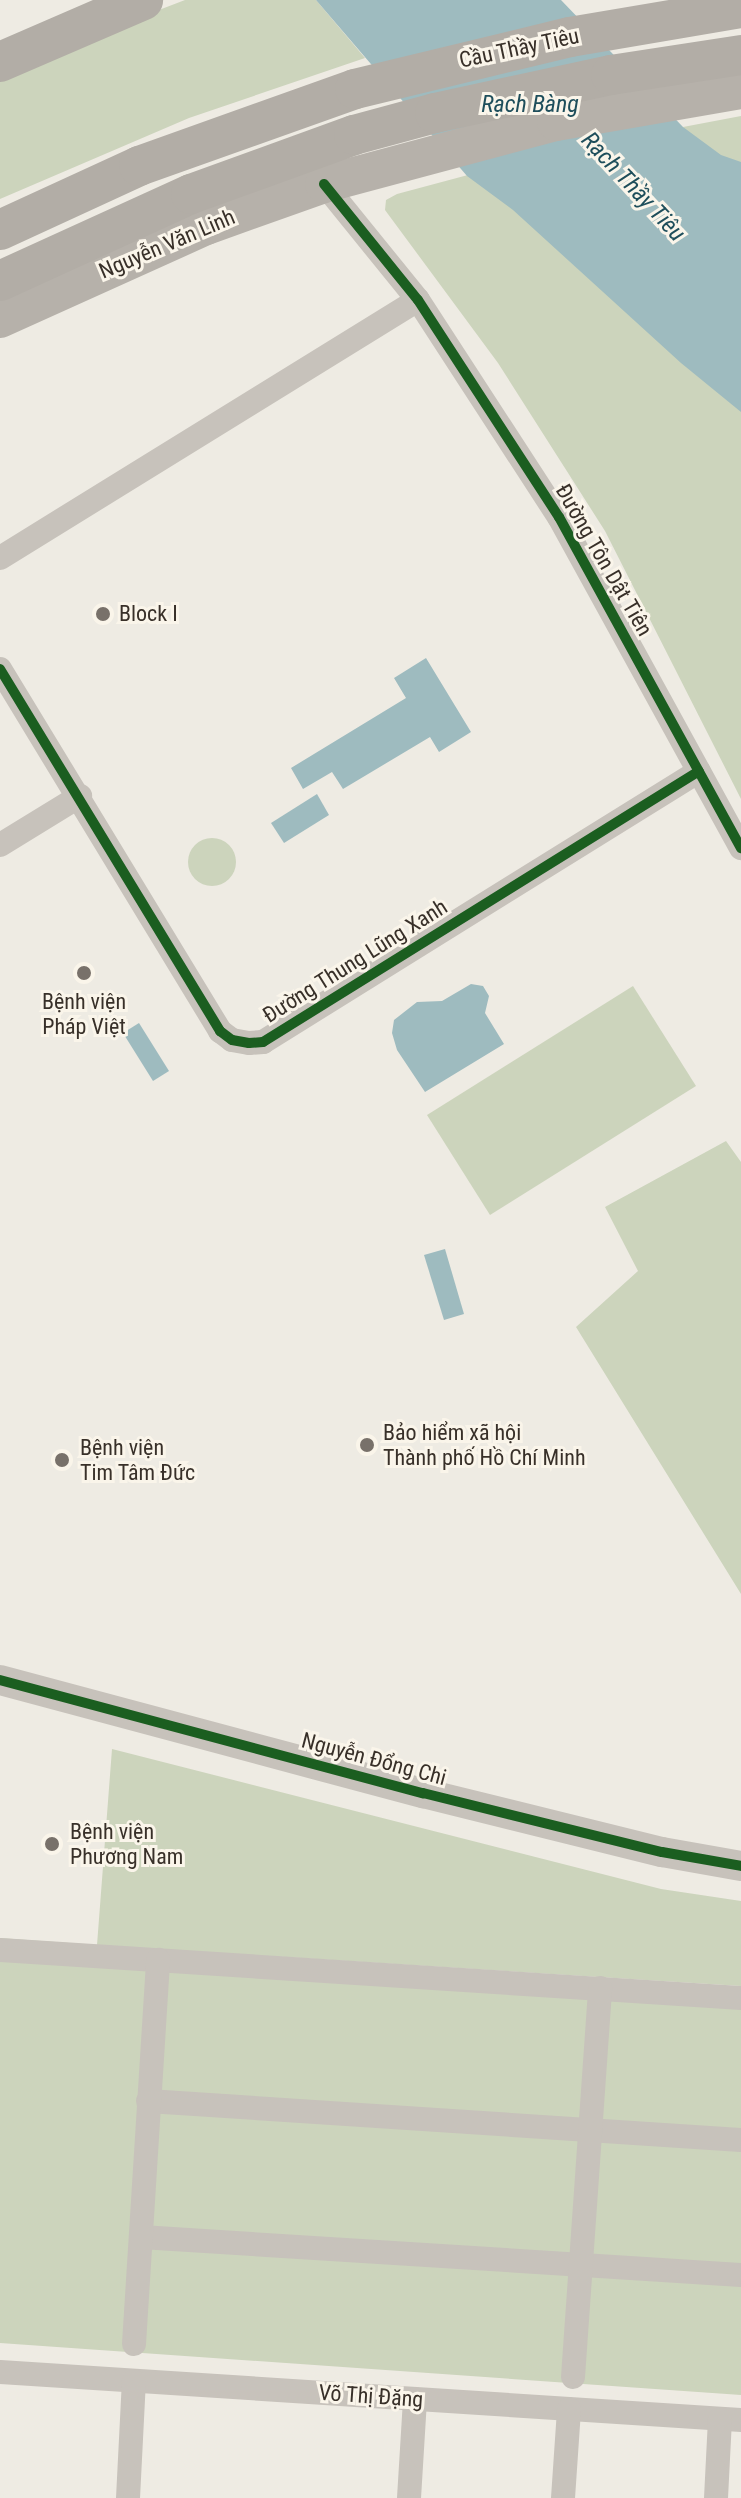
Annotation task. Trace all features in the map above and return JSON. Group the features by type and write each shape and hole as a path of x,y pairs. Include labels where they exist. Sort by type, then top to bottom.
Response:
{"highway":[{"path":"0,62 143,0"},
{"name":"Cầu Thầy Tiêu","path":"0,230 124,172 301,105 492,53 665,19 741,8"},
{"name":"Cầu Thầy Tiêu","path":"329,170 435,113 648,68 741,55"},
{"name":"Nguyễn Văn Linh","path":"0,281 191,194 329,170"}],"main road":[{"path":"329,170 556,122 741,90"},
{"name":"Nguyễn Văn Linh","path":"0,319 329,170"}],"street":[{"name":"Đường Tôn Dật Tiên","path":"329,170 559,517 741,848"},
{"path":"0,558 418,300"},
{"name":"Đường Thung Lũng Xanh","path":"0,669 80,796 220,1031 232,1040 249,1043 263,1042 699,771"},
{"path":"0,845 80,796"},
{"name":"Nguyễn Đổng Chi","path":"0,1680 423,1793 662,1852 741,1866"},
{"path":"0,1950 741,1998"},
{"path":"134,2344 158,1960"},
{"path":"573,2377 600,1988"},
{"path":"148,2101 741,2140"},
{"path":"141,2237 741,2275"},
{"name":"Võ Thị Đặng","path":"0,2372 730,2419"},
{"path":"128,2498 134,2381"},
{"path":"409,2498 415,2399"},
{"path":"563,2498 569,2409"},
{"path":"716,2498 730,2419"}],"green space":[{"path":"185,0 316,0 365,58 189,118 0,199 0,71"},
{"path":"741,116 741,241 683,127"},
{"path":"509,164 741,384 741,799 605,531 498,363 385,210 386,200 397,194"},
{"path":"212,838 229,845 236,862 229,879 212,886 195,879 188,862 195,845"},
{"path":"633,986 696,1086 490,1215 427,1115"},
{"path":"726,1141 741,1162 741,1594 576,1327 638,1271 605,1207"},
{"path":"112,1749 661,1889 741,1901 741,1986 269,1956 741,1990 741,2395 0,2343 0,1938 97,1945"}],"water":[{"name":"Rạch Bàng","path":"316,0 561,0 683,127 721,155 741,162 741,412 681,363 513,210 467,176"},
{"path":"426,658 471,732 439,752 430,737 343,789 332,772 303,789 291,768 406,698 394,678"},
{"path":"317,794 329,815 284,843 271,823"},
{"path":"471,984 483,986 489,996 485,1013 504,1044 425,1092 397,1050 392,1033 394,1020 417,1002 442,1001"},
{"path":"139,1023 169,1071 153,1081 123,1033"},
{"path":"445,1249 464,1314 444,1320 424,1255"}],"cycle path":[{"path":"324,184 418,300 559,517 741,848"},
{"path":"0,669 220,1031 232,1040 249,1043 263,1042 699,771"},
{"path":"0,1680 423,1793 662,1852 741,1866"}],"place":[{"name":"Block I","path":"103,614"},
{"name":"Bệnh viện Pháp Việt","path":"84,973"},
{"name":"Bảo hiểm xã hội Thành phố Hồ Chí Minh","path":"367,1445"},
{"name":"Bệnh viện Tim Tâm Đức","path":"62,1460"},
{"name":"Bệnh viện Phương Nam","path":"52,1844"}],"water label":[{"name":"Rạch Thầy Tiêu","path":"633,187"}]}
